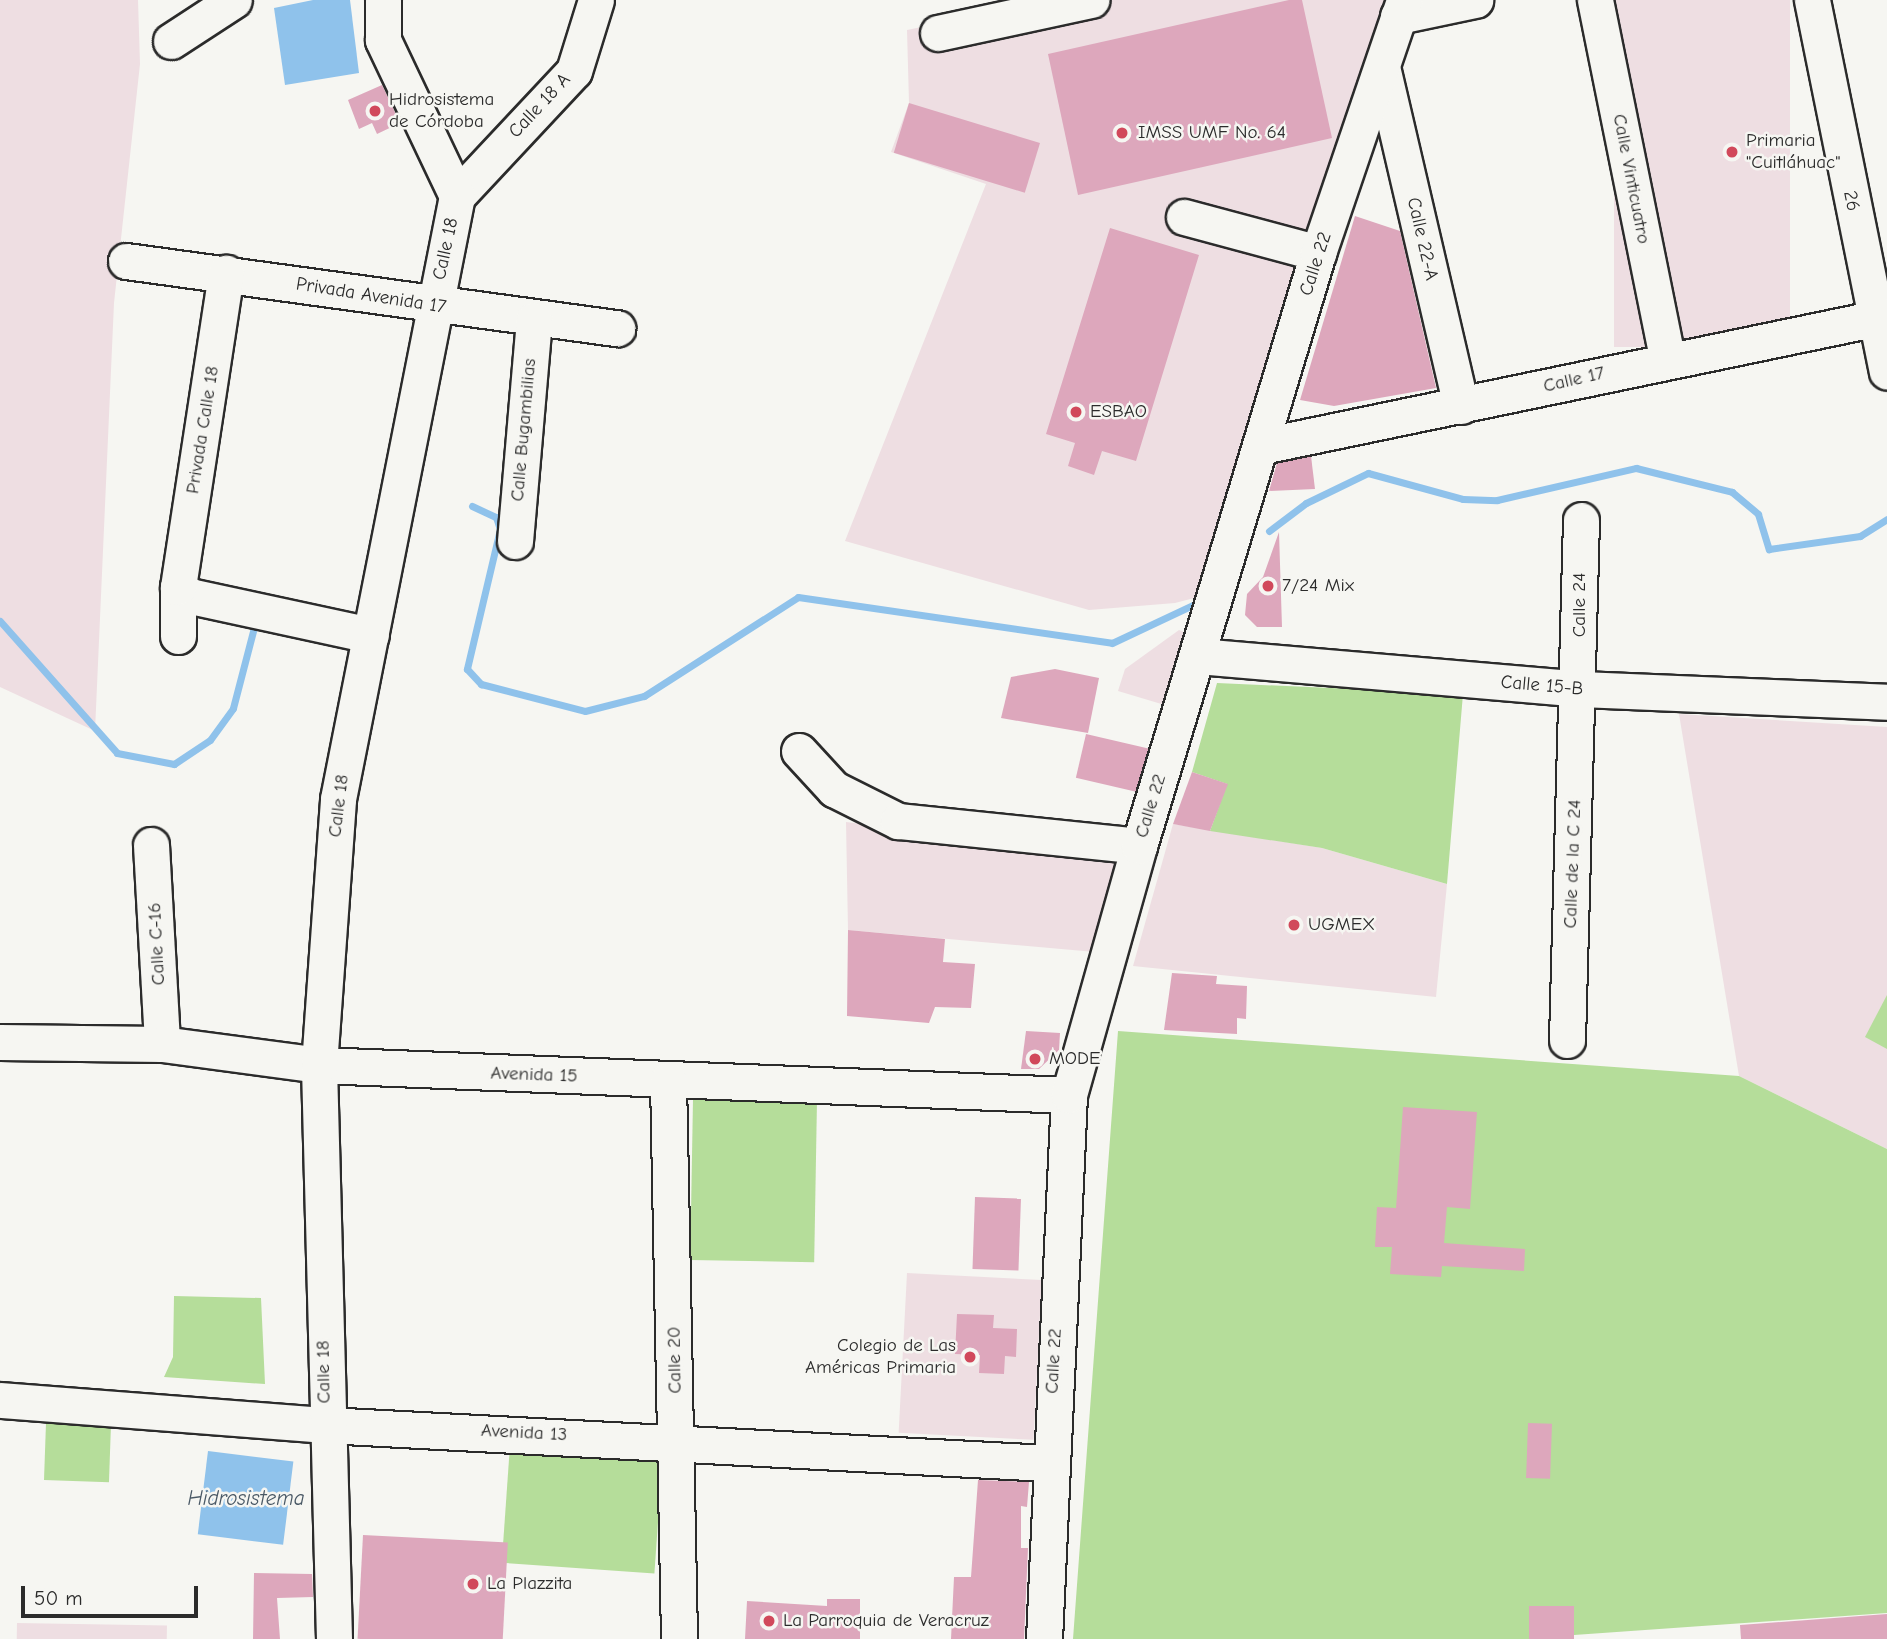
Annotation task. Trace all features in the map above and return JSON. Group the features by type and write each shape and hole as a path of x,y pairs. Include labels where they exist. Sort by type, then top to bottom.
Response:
{"street":[{"path":"171,41 234,0"},
{"name":"Calle 18","path":"334,1639 325,1425 319,1065 338,799 457,196 383,40 383,0"},
{"name":"Calle 18 A","path":"457,196 573,71 596,0"},
{"path":"938,33 1091,0"},
{"path":"1401,8 1475,0"},
{"name":"Calle Vinticuatro","path":"1595,0 1667,358"},
{"name":"26","path":"1812,0 1881,318 1887,372"},
{"name":"Calle 22","path":"1044,1639 1048,1463 1069,1096 1139,846 1262,446 1318,253 1383,71 1401,8"},
{"name":"Calle 22-A","path":"1383,71 1461,406"},
{"path":"1184,217 1318,253"},
{"name":"Privada Avenida 17","path":"126,261 226,273 534,320 617,328"},
{"name":"Privada Calle 18","path":"178,636 178,587 226,273"},
{"name":"Calle 17","path":"1262,446 1461,406 1667,358 1881,318"},
{"name":"Calle Bugambilias","path":"515,541 534,320"},
{"name":"Calle 24","path":"1580,689 1581,520"},
{"path":"178,587 190,597 371,635"},
{"name":"Calle 15-B","path":"1198,656 1580,689 1887,702"},
{"name":"Calle de la C 24","path":"1567,1040 1580,689"},
{"path":"799,751 834,789 898,821 1139,846"},
{"name":"Calle C-16","path":"151,845 163,1044"},
{"name":"Avenida 15","path":"0,1042 163,1044 319,1065 1069,1096"},
{"name":"Calle 20","path":"668,1080 679,1639"},
{"name":"Avenida 13","path":"0,1400 325,1425 677,1440 1048,1463"}],"shaded area":[{"path":"0,0 138,0 140,64 114,303 95,731 0,687"},
{"path":"1054,0 1386,0 1198,597 1175,603 1089,610 845,541 986,184 891,152 909,103 907,30"},
{"name":"Primaria \"Cuitláhuac\"","path":"1614,0 1790,0 1790,347 1614,347"},
{"path":"1179,630 1191,635 1168,706 1118,691 1125,669"},
{"path":"1679,714 1887,727 1887,1149 1739,1076"},
{"path":"846,822 1122,856 1095,952 848,930"},
{"name":"UGMEX","path":"1173,824 1322,848 1447,884 1436,997 1133,966"},
{"name":"Colegio de Las Américas Primaria","path":"907,1273 1042,1280 1033,1440 899,1433"},
{"path":"17,1623 167,1626 167,1639 17,1639"}],"green space":[{"path":"1217,683 1463,694 1447,884 1322,848 1210,831 1227,784 1192,772"},
{"path":"1887,995 1887,1049 1865,1037"},
{"path":"1118,1031 1739,1076 1887,1149 1887,1613 1574,1635 1573,1606 1529,1609 1529,1639 1073,1639"},
{"path":"693,1099 817,1101 814,1262 690,1260"},
{"path":"174,1296 261,1298 265,1384 164,1377 173,1357"},
{"path":"46,1423 111,1425 109,1482 44,1480"},
{"path":"510,1445 663,1456 654,1573 502,1563"}],"water":[{"path":"313,0 350,0 359,73 285,85 274,8"},
{"name":"Hidrosistema","path":"208,1451 293,1461 283,1545 198,1534"}],"building":[{"path":"1289,0 1302,0 1332,138 1078,195 1048,54"},
{"name":"Hidrosistema de Córdoba","path":"382,85 400,123 377,134 372,123 359,129 348,100"},
{"path":"909,103 1040,143 1025,193 894,153"},
{"path":"1355,216 1400,231 1436,388 1334,406 1300,400"},
{"path":"1110,228 1199,255 1136,461 1102,451 1094,475 1068,466 1075,443 1046,434"},
{"path":"1311,456 1315,489 1269,491 1277,463"},
{"name":"7/24 Mix","path":"1279,532 1282,627 1257,627 1245,615 1247,594 1263,577"},
{"path":"1055,669 1099,678 1088,733 1001,718 1011,677"},
{"path":"1086,734 1148,748 1138,792 1076,778"},
{"path":"1192,772 1228,784 1210,831 1173,824"},
{"path":"848,930 945,939 943,962 975,964 971,1008 935,1007 929,1023 847,1016"},
{"path":"1172,973 1217,976 1216,984 1247,986 1246,1019 1237,1018 1237,1034 1164,1030"},
{"name":"MODE","path":"1026,1031 1060,1033 1059,1050 1039,1069 1021,1069"},
{"path":"1403,1107 1477,1112 1470,1209 1447,1207 1444,1243 1525,1249 1524,1271 1442,1266 1441,1277 1390,1274 1392,1247 1375,1247 1377,1207 1396,1208"},
{"path":"975,1197 1021,1199 1018,1271 972,1269"},
{"path":"957,1314 994,1315 993,1328 1017,1329 1016,1357 1005,1356 1004,1374 979,1373 980,1355 955,1354"},
{"path":"1528,1423 1552,1424 1550,1479 1526,1478"},
{"path":"978,1480 1029,1482 1027,1507 1021,1506 1021,1548 1028,1548 1024,1639 951,1639 954,1577 971,1577"},
{"path":"363,1535 508,1543 503,1639 358,1639"},
{"path":"254,1573 312,1574 313,1597 277,1598 280,1639 253,1639"},
{"path":"827,1599 860,1599 860,1639 745,1639 747,1601 827,1606"},
{"path":"1529,1606 1574,1606 1574,1639 1529,1639"},
{"path":"1887,1614 1887,1639 1741,1639 1740,1625"}],"waterway":[{"path":"1269,531 1306,503 1368,473 1463,499 1497,500 1636,468 1732,492 1758,514 1769,549 1860,536 1887,519"},
{"path":"472,506 496,517 500,529 467,669 481,684 585,711 644,696 798,597 1112,643 1199,602"},
{"path":"0,621 117,753 174,764 210,740 233,708 256,620"}],"place":[{"name":"Hidrosistema de Córdoba","path":"375,111"},
{"name":"IMSS UMF No. 64","path":"1122,133"},
{"name":"Primaria \"Cuitláhuac\"","path":"1732,152"},
{"name":"ESBAO","path":"1076,412"},
{"name":"7/24 Mix","path":"1268,586"},
{"name":"UGMEX","path":"1294,925"},
{"name":"MODE","path":"1035,1059"},
{"name":"Colegio de Las Américas Primaria","path":"970,1357"},
{"name":"La Plazzita","path":"473,1584"},
{"name":"La Parroquia de Veracruz","path":"769,1621"}]}
